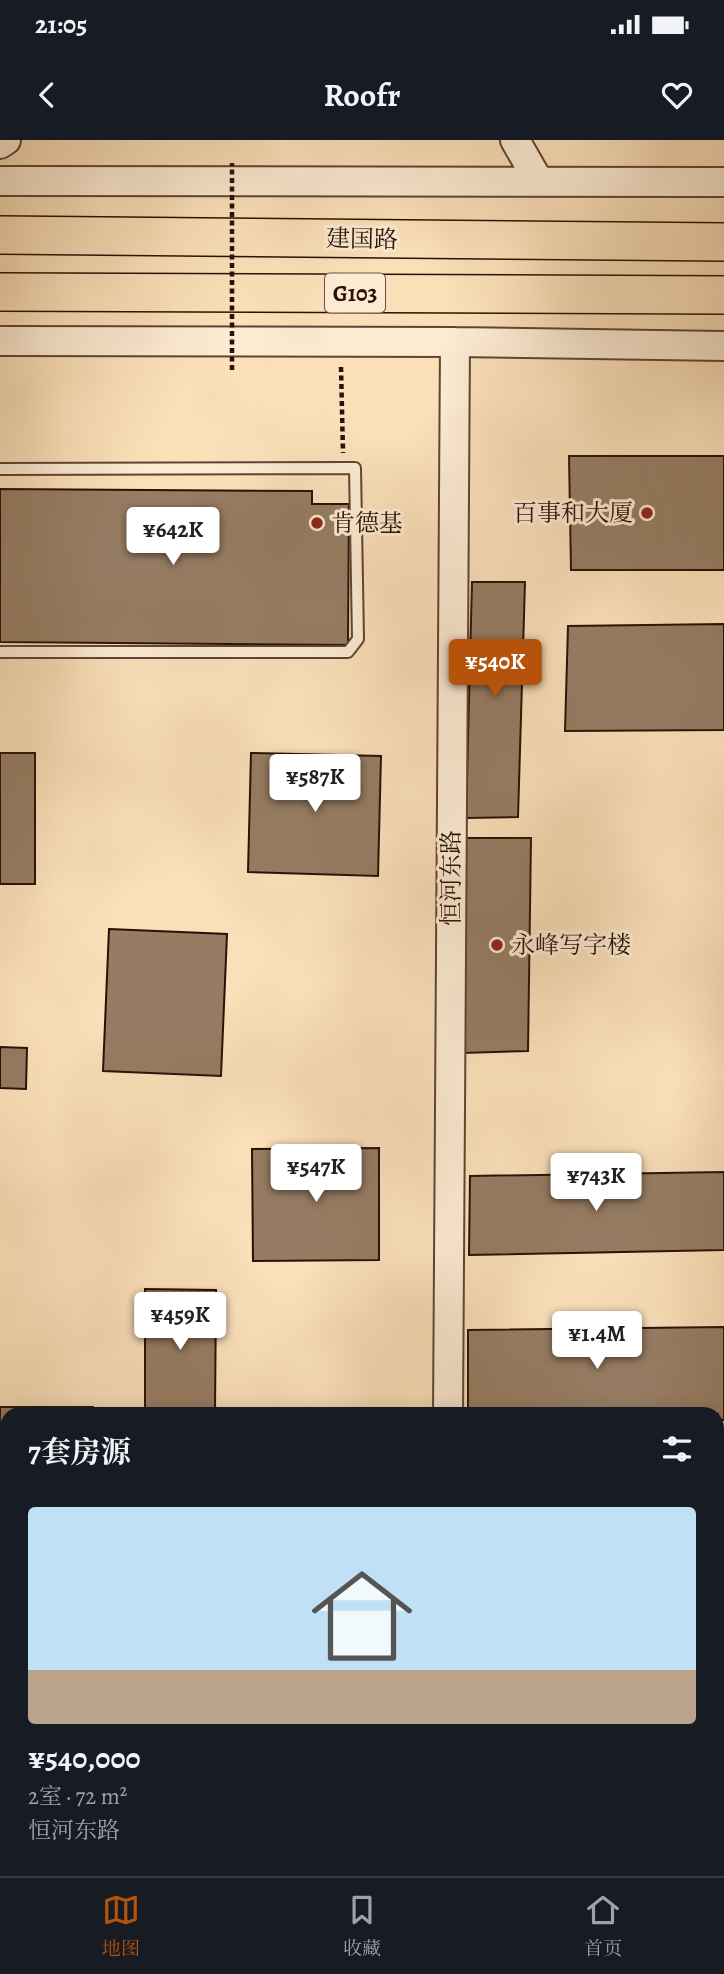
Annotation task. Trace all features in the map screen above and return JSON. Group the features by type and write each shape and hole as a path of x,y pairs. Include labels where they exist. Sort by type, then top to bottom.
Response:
{"highway":[{"path":"686,242 724,232"},
{"name":"建国路","path":"0,236 724,242"},
{"name":"G103","path":"0,292 719,296"}],"street":[{"path":"0,144 6,140"},
{"path":"515,140 539,182"},
{"path":"0,181 724,182"},
{"path":"0,341 455,342 724,346"},
{"name":"恒河东路","path":"448,1407 455,342"}],"lane":[{"path":"0,469 355,468 358,639 348,652 0,652"}],"path":[{"path":"232,163 232,370"},
{"path":"339,342 344,468"}],"building":[{"name":"百事和大厦","path":"569,456 724,456 724,570 571,570"},
{"path":"0,489 312,491 312,504 349,504 348,645 0,642"},
{"path":"472,582 525,582 518,817 466,818"},
{"path":"724,624 724,730 565,731 568,626"},
{"path":"0,753 35,753 35,884 0,884"},
{"path":"251,753 381,756 378,876 248,872"},
{"name":"永峰写字楼","path":"464,838 531,838 528,1051 463,1053"},
{"path":"109,929 227,934 221,1076 103,1071"},
{"path":"0,1047 27,1048 26,1089 0,1088"},
{"path":"379,1148 379,1260 253,1261 252,1149"},
{"path":"724,1172 724,1250 469,1255 470,1176"},
{"path":"145,1289 216,1290 215,1407 145,1407"},
{"path":"724,1327 724,1407 468,1407 468,1330"}],"place":[{"name":"百事和大厦","path":"647,513"},
{"name":"肯德基","path":"317,523"},
{"name":"永峰写字楼","path":"497,945"}]}
